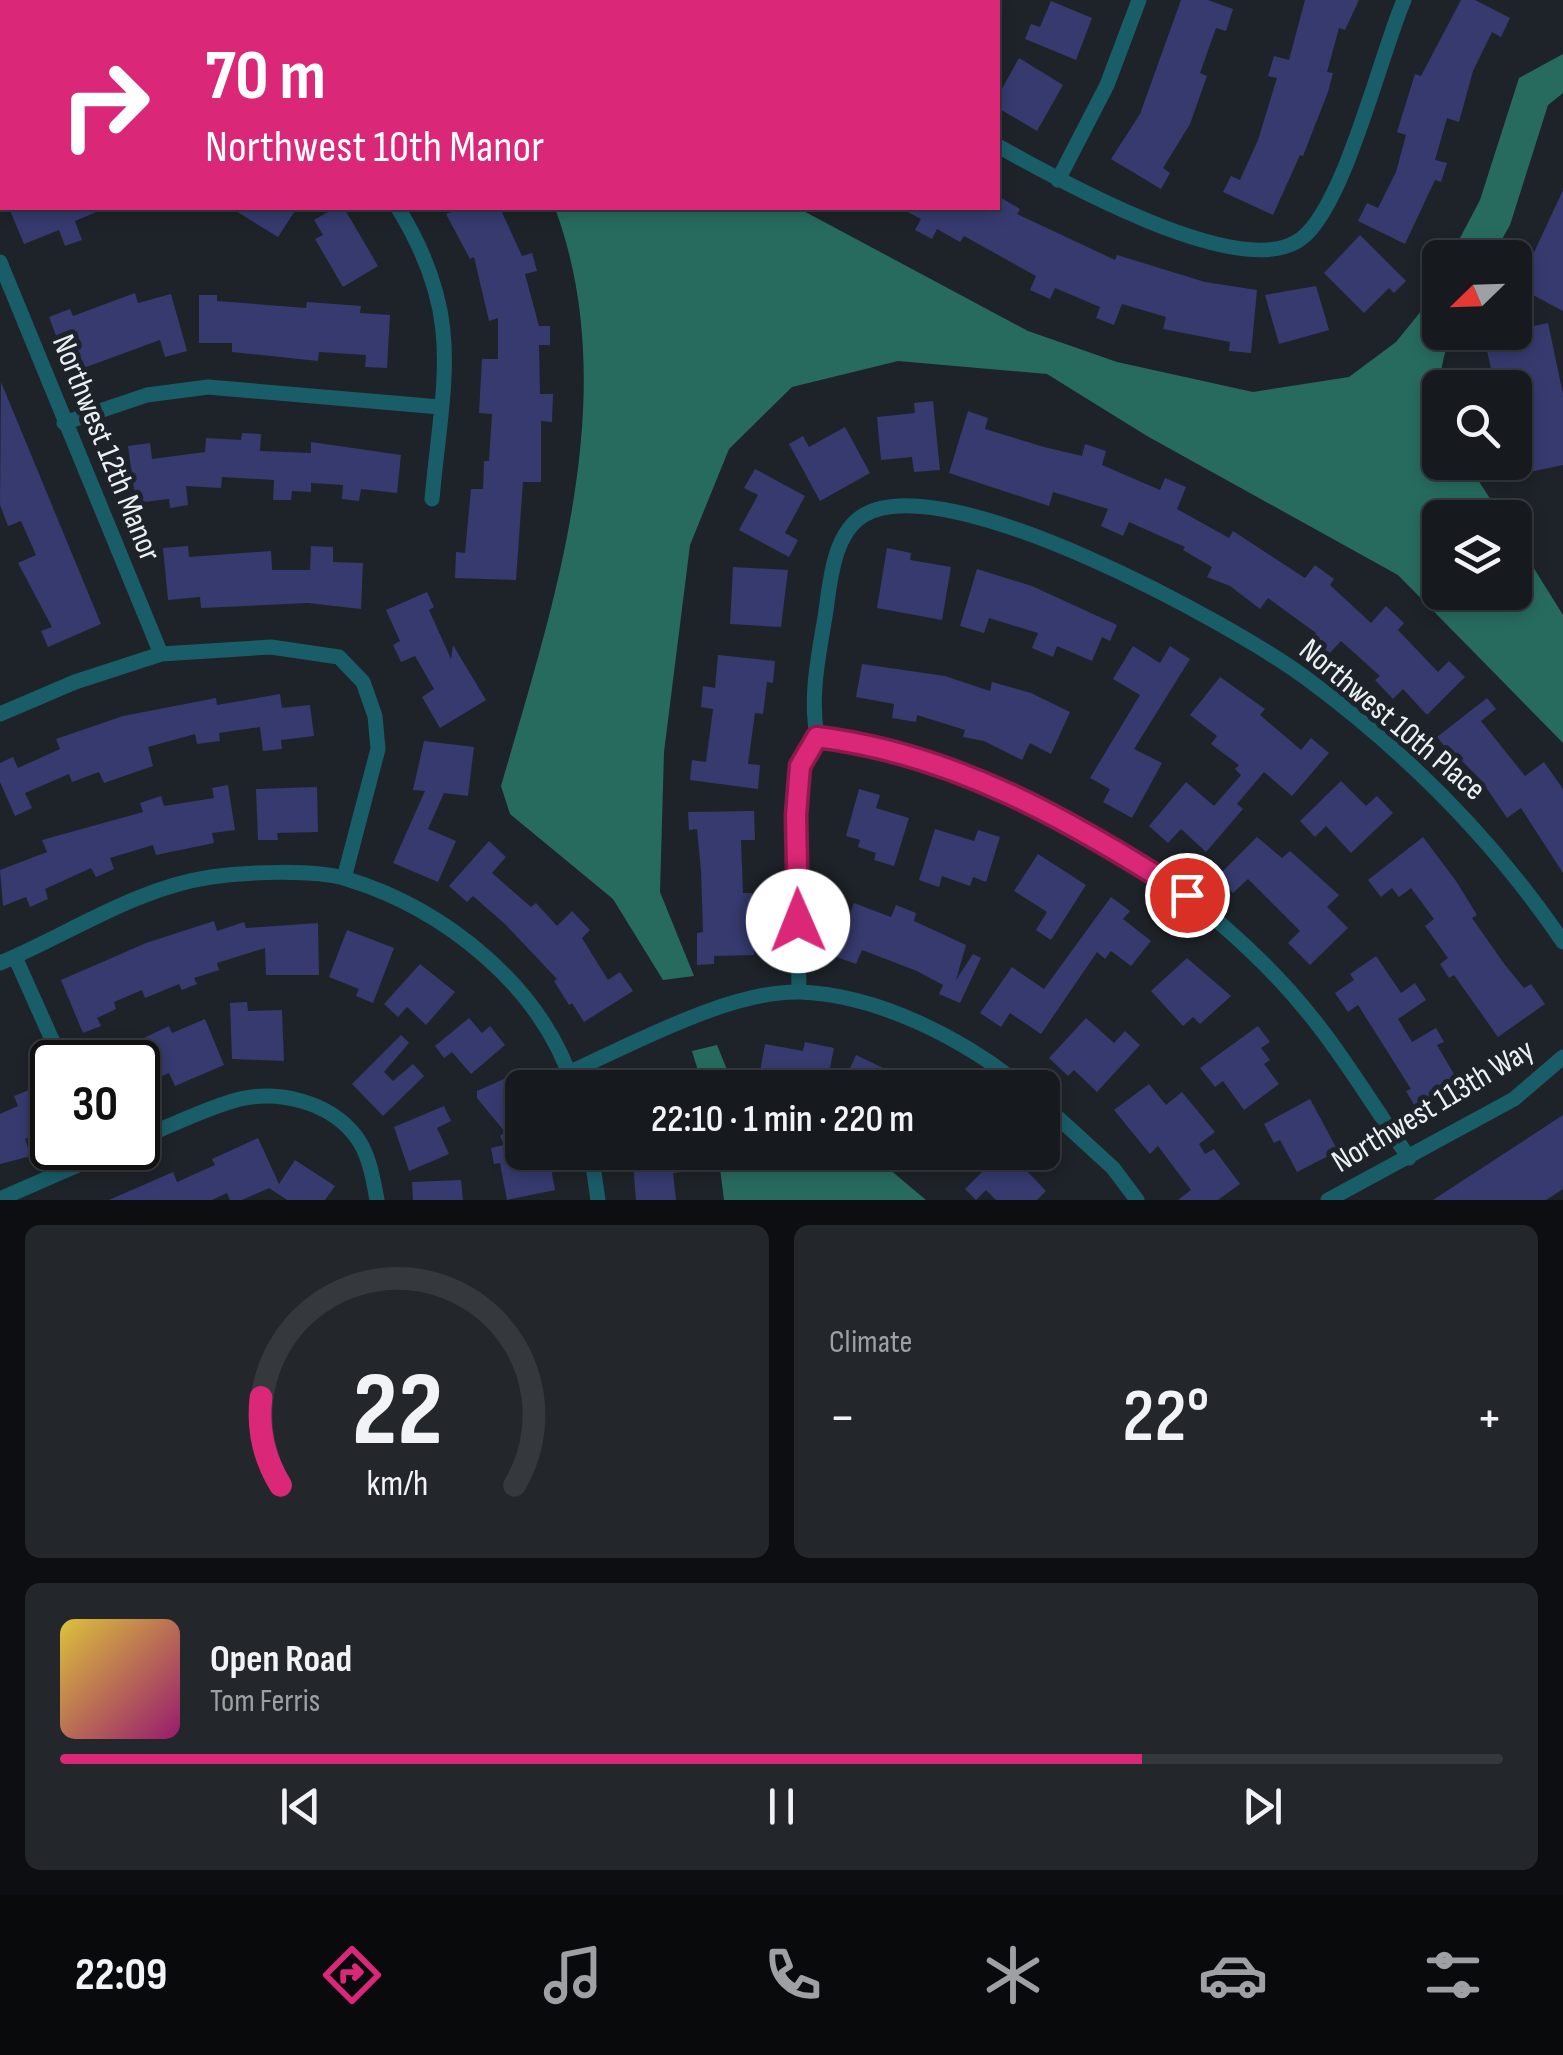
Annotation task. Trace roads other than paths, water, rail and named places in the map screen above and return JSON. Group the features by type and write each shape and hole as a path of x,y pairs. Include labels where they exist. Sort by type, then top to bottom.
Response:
{"street":[{"path":"1058,180 1107,85 1139,0"},
{"path":"1000,147 1058,180 1202,241 1281,250 1304,237 1355,143 1404,0"},
{"path":"399,210 438,288 448,348 432,498"},
{"name":"Northwest 12th Manor","path":"0,262 161,654"},
{"path":"64,423 146,396 208,386 440,407"},
{"name":"Northwest 10th Place","path":"817,737 812,706 834,557 862,516 900,504 1020,532 1105,563 1207,614 1305,677 1390,746 1471,822 1563,942"},
{"path":"0,714 74,682 161,654 306,650 339,658 363,682 375,716 378,749 344,878"},
{"path":"799,992 796,815 800,766 817,737 863,742 930,762 1028,800 1187,895 1256,957 1322,1030 1410,1158"},
{"path":"50,1040 7,960 148,894 210,877 344,878 405,902 460,936 504,972 544,1027 567,1070"},
{"path":"591,1070 685,1020 736,1004 799,992 867,1004 936,1032 996,1070"},
{"name":"Northwest 113th Way","path":"1328,1200 1514,1099 1563,1057"},
{"path":"160,1131 241,1099 283,1095 321,1109 354,1134 370,1165 377,1200"},
{"path":"1060,1119 1113,1168 1137,1200"},
{"path":"0,1199 62,1170"},
{"path":"594,1170 598,1200"}]}
